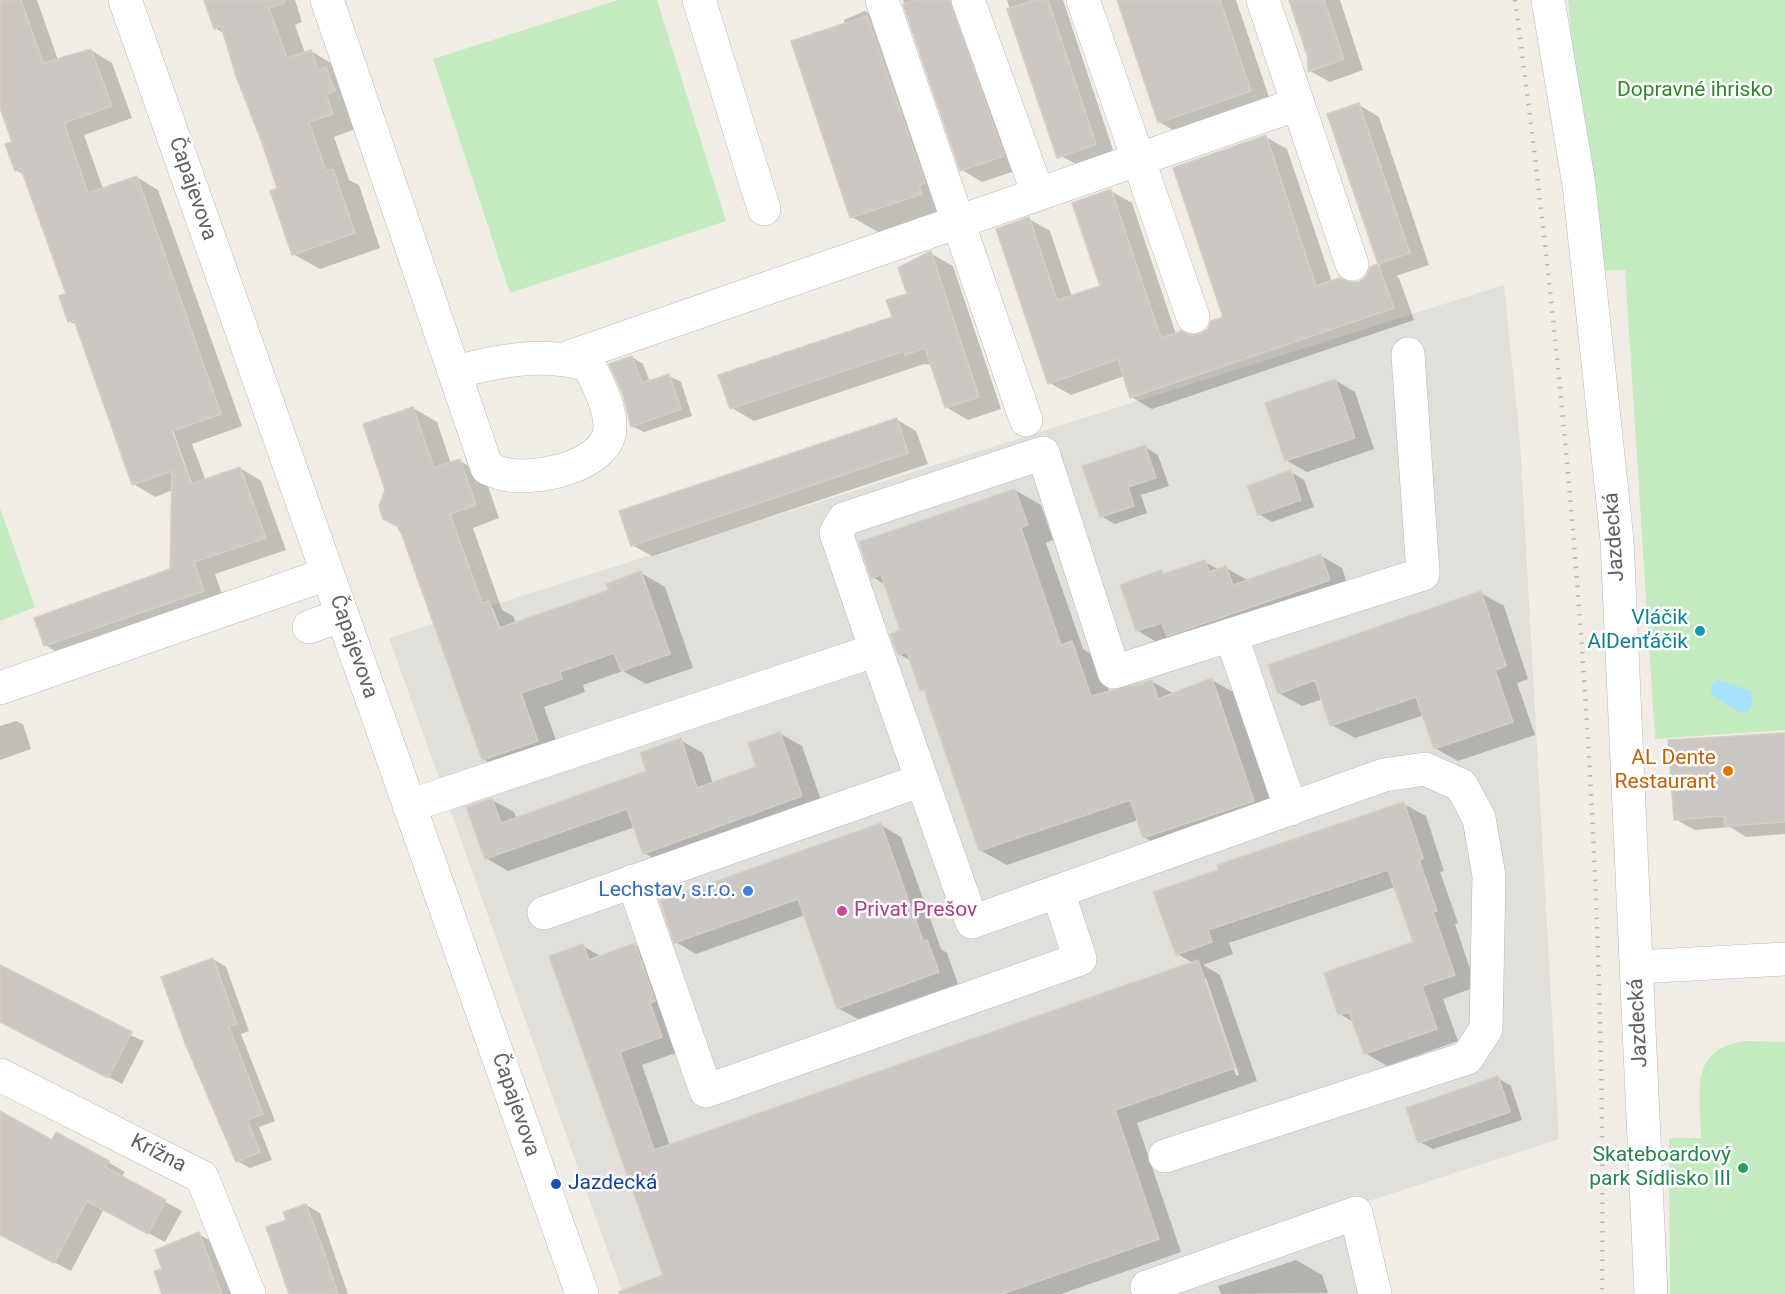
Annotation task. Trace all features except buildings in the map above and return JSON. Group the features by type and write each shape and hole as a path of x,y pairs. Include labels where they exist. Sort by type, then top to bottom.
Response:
{"street":[{"name":"Čapajevova","path":"125,0 582,1294"},
{"path":"327,0 487,468 509,475 530,475 561,470 587,461 606,445 610,426 603,396 589,365 566,358 522,358 456,372"},
{"path":"699,0 764,209"},
{"path":"882,0 1026,420"},
{"path":"968,0 1038,194"},
{"path":"1083,0 1193,317"},
{"path":"1263,0 1352,264"},
{"name":"Jazdecká","path":"1548,0 1579,185 1617,540 1651,1294"},
{"path":"566,358 1298,104"},
{"path":"1165,1156 1467,1058 1486,1029 1489,876 1479,818 1461,785 1425,769 1384,776 972,922 836,533 844,519 1043,453 1114,672 1423,574 1408,354"},
{"path":"0,688 327,574"},
{"path":"309,627 342,615"},
{"path":"1231,635 1291,809"},
{"path":"410,806 876,650"},
{"path":"544,913 922,780"},
{"path":"633,881 706,1091 1080,959 1058,892"},
{"path":"1637,967 1785,959"},
{"name":"Krížna","path":"0,1075 202,1177 249,1294"},
{"path":"1141,1292 1356,1213 1375,1294"}],"shaded area":[{"path":"1504,285 1520,441 1559,1139 1369,1201 1388,1294 623,1294 389,638"}],"green space":[{"path":"618,0 657,0 726,221 510,293 433,59"},
{"name":"Dopravné ihrisko","path":"1568,0 1785,0 1785,730 1655,739 1625,270 1594,271"},
{"path":"0,508 35,607 0,621"},
{"name":"Skateboardový park Sídlisko III","path":"1747,1041 1785,1042 1785,1294 1670,1294 1669,1138 1701,1138 1700,1089 1706,1063 1714,1053 1728,1045"}],"water":[{"path":"1719,680 1751,691 1753,702 1747,712 1740,712 1711,695 1711,685"}],"railway":[{"path":"1515,0 1553,322 1582,646 1599,970 1602,1294"}],"place":[{"name":"Vláčik AlDenťáčik","path":"1700,631"},
{"name":"AL Dente Restaurant","path":"1728,771"},
{"name":"Lechstav, s.r.o.","path":"748,891"},
{"name":"Privat Prešov","path":"842,911"},
{"name":"Skateboardový park Sídlisko III","path":"1743,1168"},
{"name":"Jazdecká","path":"556,1184"}]}
